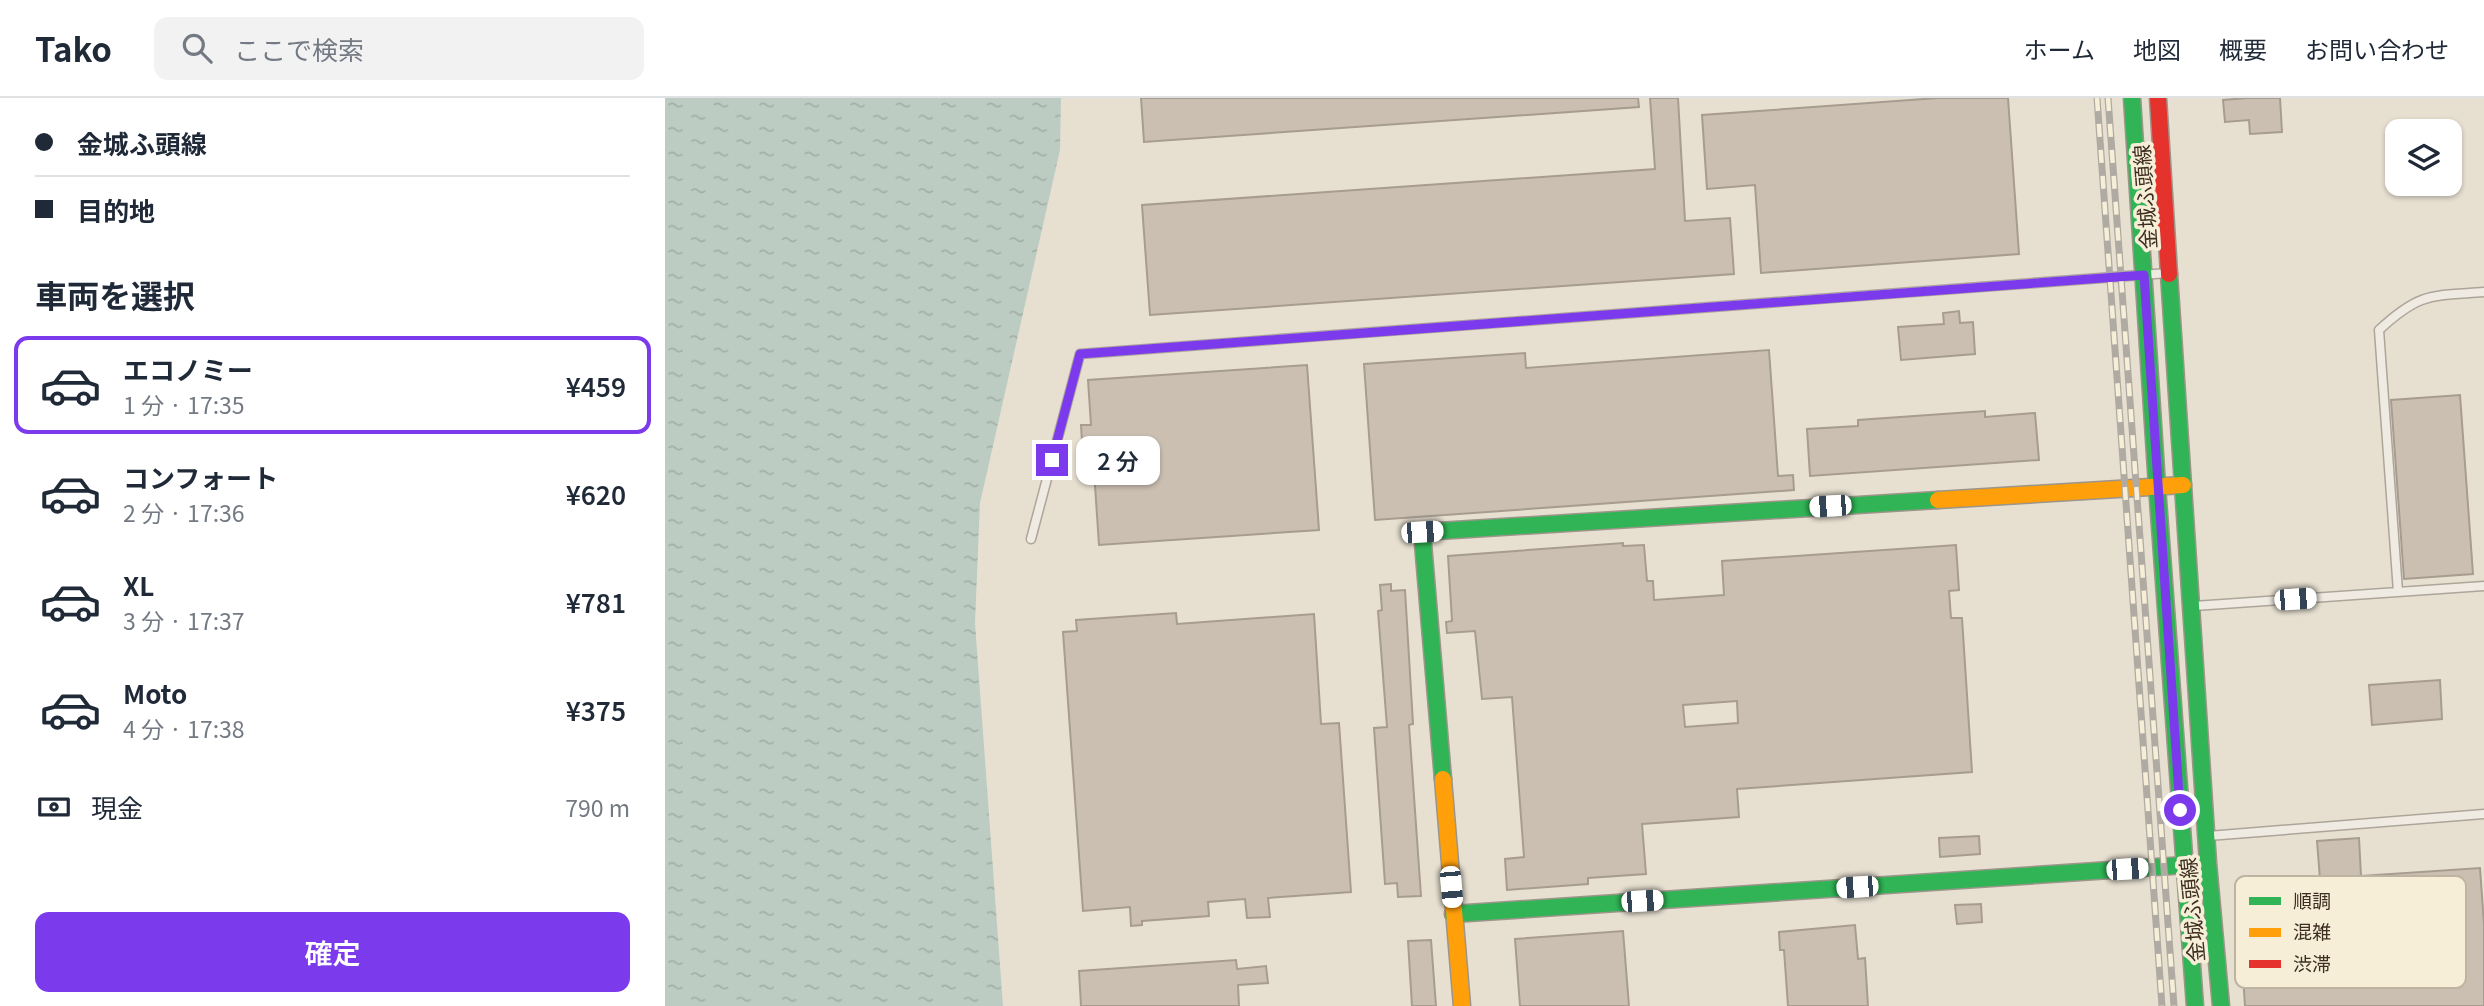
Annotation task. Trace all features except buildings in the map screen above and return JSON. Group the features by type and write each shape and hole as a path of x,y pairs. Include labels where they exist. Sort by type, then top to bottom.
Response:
{"street":[{"name":"金城ふ頭線","path":"2132,98 2183,865 2195,1006"},
{"name":"金城ふ頭線","path":"2158,98 2206,836 2221,1006"},
{"path":"1462,1006 1422,532 2183,485"},
{"path":"1453,914 2208,863"}],"lane":[{"path":"1031,539 1080,354 2171,273"},
{"path":"2398,592 2379,330 2413,302 2424,298 2484,292"},
{"path":"2193,606 2484,586"},
{"path":"2182,837 2484,814"}],"water":[{"path":"665,98 1061,98 1060,150 980,503 975,623 1003,1006 665,1006"}],"railway":[{"path":"2097,98 2162,1006"},
{"path":"2108,98 2174,1006"}],"traffic: fast":[{"path":"2132,98 2195,1006"},
{"path":"2169,274 2208,863 2221,1006"},
{"path":"1443,779 1422,532 1938,500"},
{"path":"1453,914 2201,864"}],"traffic: slow":[{"path":"1938,500 2183,485"},
{"path":"1443,779 1462,1006"}],"traffic: jam":[{"path":"2158,98 2169,274"}],"route":[{"path":"1052,460 1080,354 2144,275 2180,810"}]}
